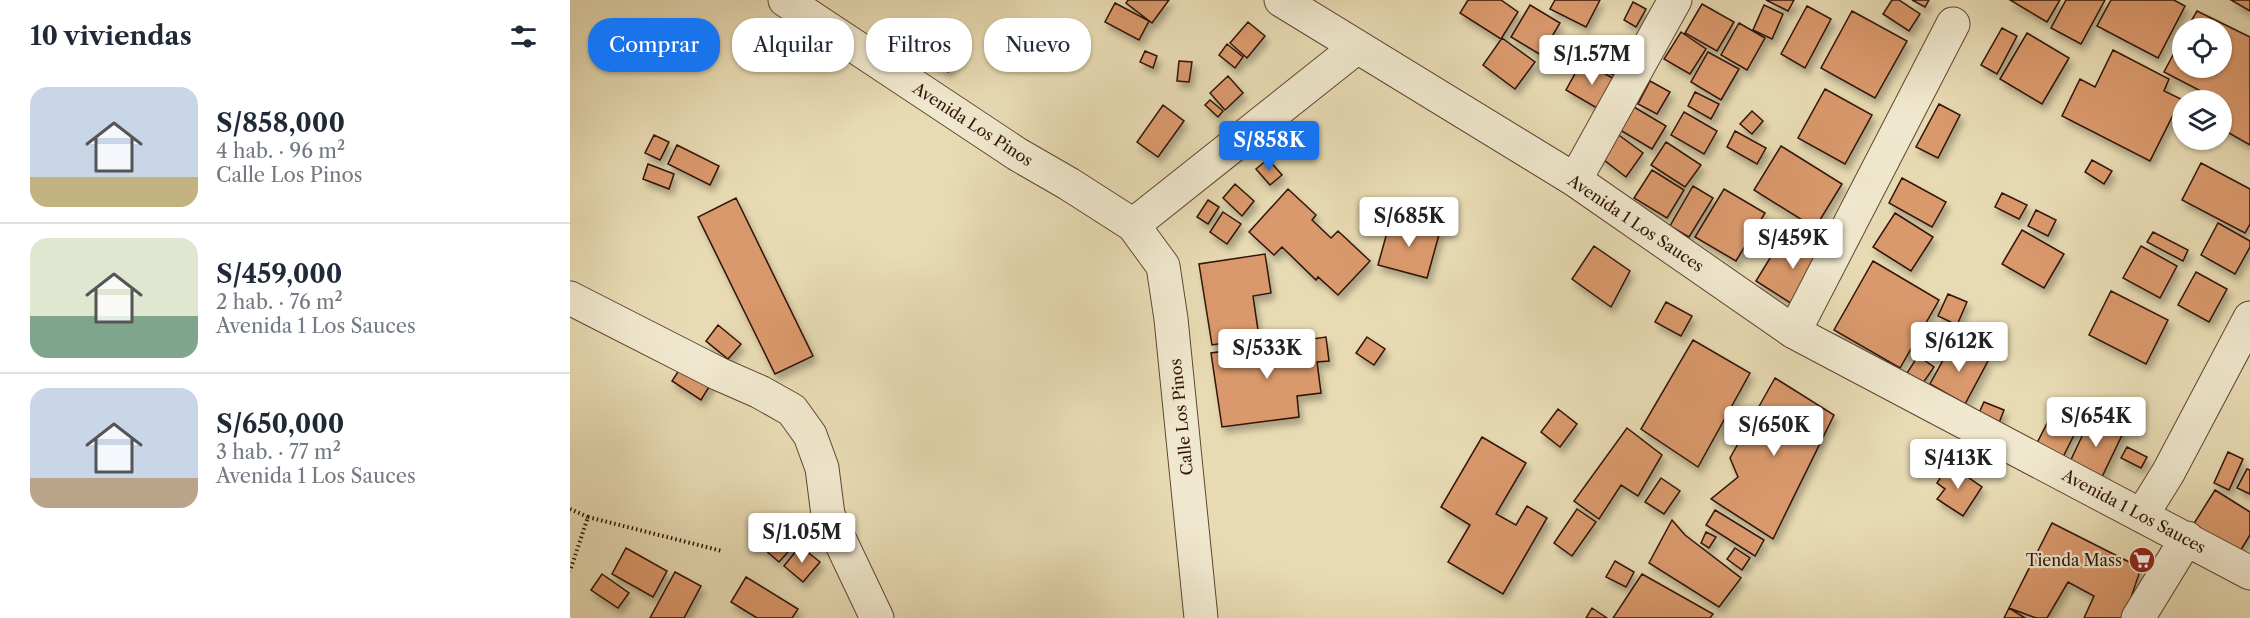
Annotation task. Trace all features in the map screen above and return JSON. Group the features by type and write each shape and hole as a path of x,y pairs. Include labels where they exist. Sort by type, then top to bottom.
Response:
{"street":[{"name":"Avenida Los Pinos","path":"785,0 1017,154 1133,225"},
{"name":"Avenida 1 Los Sauces","path":"1281,0 1575,180 1794,332 2250,573"},
{"path":"1575,180 1675,0"},
{"path":"1794,332 1953,24"},
{"path":"1133,225 1357,47"},
{"name":"Calle Los Pinos","path":"1133,225 1163,266 1171,319 1202,618"},
{"path":"570,298 792,410 810,435 822,468 828,515 877,618"},
{"path":"2142,515 2168,473 2250,318"},
{"path":"2138,618 2187,538"}],"path":[{"path":"570,509 588,517 722,551"},
{"path":"570,571 588,517"}],"building":[{"path":"1128,0 1169,0 1152,23 1126,3"},
{"path":"1468,0 1501,0 1518,12 1501,39 1460,13"},
{"path":"1555,0 1600,0 1586,27 1550,9"},
{"path":"1766,0 1794,0 1788,11"},
{"path":"1892,0 1899,0 1920,14 1909,31 1883,14"},
{"path":"1912,0 1929,0 1925,7"},
{"path":"2010,0 2060,0 2047,22"},
{"path":"2066,0 2105,0 2081,44 2051,28"},
{"path":"2111,0 2174,0 2185,6 2179,18 2172,18 2172,31 2158,58 2097,26"},
{"path":"2231,0 2250,0 2250,11"},
{"path":"1633,2 1646,9 1636,27 1624,20"},
{"path":"1115,3 1149,21 1139,40 1105,22"},
{"path":"1702,4 1734,22 1717,51 1685,33"},
{"path":"1530,5 1560,23 1541,55 1511,37"},
{"path":"1764,5 1783,14 1772,39 1753,30"},
{"path":"1807,6 1831,19 1805,68 1781,54"},
{"path":"1852,11 1907,41 1875,98 1821,68"},
{"path":"2197,11 2211,18 2193,18"},
{"path":"1248,22 1265,36 1247,58 1230,43"},
{"path":"1739,23 1765,38 1747,70 1721,55"},
{"path":"2002,28 2017,36 1997,74 1981,65"},
{"path":"2232,28 2250,37 2250,145 2232,135 2232,90 2199,90 2176,78 2232,78"},
{"path":"1681,32 1706,49 1690,74 1664,59"},
{"path":"2027,33 2069,58 2042,104 2000,79"},
{"path":"1502,38 1535,62 1515,89 1483,65"},
{"path":"1227,44 1243,57 1235,68 1219,55"},
{"path":"1596,45 1634,64 1625,81 1588,62"},
{"path":"2113,50 2169,79 2164,91 2172,95 2172,117 2150,161 2062,116 2080,79 2095,87"},
{"path":"1145,51 1157,56 1153,68 1140,62"},
{"path":"1708,52 1739,69 1721,100 1691,82"},
{"path":"2172,57 2172,76 2164,72"},
{"path":"1179,61 1192,62 1189,82 1177,81"},
{"path":"1582,61 1618,81 1602,111 1566,90"},
{"path":"1228,76 1243,93 1225,110 1210,93"},
{"path":"1650,81 1670,92 1657,114 1638,104"},
{"path":"1825,89 1872,115 1845,164 1798,138"},
{"path":"1695,92 1719,104 1711,119 1688,106"},
{"path":"1210,100 1223,111 1218,117 1205,105"},
{"path":"1629,104 1666,126 1652,149 1615,127"},
{"path":"1939,104 1960,115 1938,158 1916,147"},
{"path":"1163,105 1184,121 1158,157 1137,142"},
{"path":"1752,111 1763,121 1752,134 1740,124"},
{"path":"1684,112 1717,131 1704,154 1671,135"},
{"path":"1612,130 1643,153 1626,177 1595,153"},
{"path":"1735,131 1766,148 1757,164 1727,147"},
{"path":"654,135 669,142 660,160 645,153"},
{"path":"1666,142 1701,165 1685,187 1651,165"},
{"path":"677,145 719,166 710,185 668,164"},
{"path":"1781,146 1842,184 1815,228 1754,190"},
{"path":"1268,159 1282,175 1270,185 1256,169"},
{"path":"2092,160 2112,171 2104,184 2085,172"},
{"path":"2201,163 2250,189 2250,224 2245,233 2182,200"},
{"path":"648,164 674,174 669,189 643,179"},
{"path":"1652,170 1684,190 1667,218 1634,198"},
{"path":"1902,178 1946,202 1932,227 1889,203"},
{"path":"1235,184 1254,201 1242,216 1223,198"},
{"path":"1693,186 1713,198 1689,237 1670,226"},
{"path":"1288,189 1316,215 1312,220 1331,238 1338,231 1370,261 1338,295 1318,277 1316,280 1282,247 1274,255 1249,232"},
{"path":"1724,189 1765,213 1736,261 1695,237"},
{"path":"2002,193 2027,205 2019,219 1995,207"},
{"path":"736,198 813,356 775,374 698,217"},
{"path":"1208,200 1219,207 1208,224 1197,217"},
{"path":"2036,210 2056,220 2048,236 2028,226"},
{"path":"1223,212 1241,224 1227,244 1210,232"},
{"path":"1895,213 1933,237 1911,271 1873,247"},
{"path":"1391,218 1440,231 1427,278 1378,265"},
{"path":"2218,223 2250,241 2250,247 2235,274 2201,255"},
{"path":"2022,230 2064,254 2044,288 2002,264"},
{"path":"1786,232 1830,259 1800,309 1756,281"},
{"path":"2153,232 2188,250 2183,261 2147,242"},
{"path":"1594,246 1630,271 1611,307 1572,279"},
{"path":"2141,246 2177,266 2160,298 2123,278"},
{"path":"1265,254 1271,293 1253,296 1259,337 1212,345 1199,264"},
{"path":"1873,261 1939,300 1900,368 1834,330"},
{"path":"2196,272 2227,289 2209,322 2178,305"},
{"path":"2111,291 2168,320 2146,364 2089,335"},
{"path":"1948,294 1967,302 1957,325 1938,316"},
{"path":"1666,302 1692,316 1681,336 1655,322"},
{"path":"718,325 741,344 728,359 706,341"},
{"path":"1935,336 1946,344 1938,357 1926,350"},
{"path":"1326,337 1329,361 1317,362 1321,393 1297,396 1299,417 1222,427 1211,353"},
{"path":"1367,337 1385,349 1374,365 1356,353"},
{"path":"1693,340 1750,373 1698,467 1641,429"},
{"path":"1953,342 1988,361 1965,404 1930,384"},
{"path":"1918,356 1934,367 1923,383 1907,373"},
{"path":"683,364 712,382 701,400 672,381"},
{"path":"1775,378 1834,415 1773,539 1711,499 1738,477 1730,458"},
{"path":"2060,398 2086,411 2063,457 2037,443"},
{"path":"1984,402 2004,410 1999,423 1978,415"},
{"path":"1558,409 1577,424 1560,447 1541,432"},
{"path":"2092,415 2124,431 2100,481 2068,466"},
{"path":"1627,428 1662,455 1638,496 1621,485 1599,519 1574,501"},
{"path":"1482,437 1526,463 1496,514 1516,525 1527,506 1547,518 1503,594 1448,562 1470,525 1441,507"},
{"path":"2127,447 2147,457 2141,468 2121,458"},
{"path":"2228,452 2243,459 2229,490 2214,483"},
{"path":"1949,464 1982,487 1963,516 1937,499 1945,489 1937,483"},
{"path":"2247,469 2250,470 2250,494 2237,488"},
{"path":"1661,478 1680,491 1664,514 1645,502"},
{"path":"2215,490 2250,512 2250,535 2239,553 2193,525"},
{"path":"1577,509 1596,522 1572,556 1554,543"},
{"path":"1715,510 1764,540 1755,556 1706,525"},
{"path":"1672,520 1685,535 1741,578 1719,607 1649,563"},
{"path":"2052,523 2141,568 2124,618 2084,618 2094,596 2068,582 2047,618 2036,618 2009,608"},
{"path":"780,531 795,544 779,562 764,549"},
{"path":"1706,532 1716,537 1709,548 1701,543"},
{"path":"800,546 820,562 803,582 784,566"},
{"path":"626,548 667,571 653,597 612,574"},
{"path":"1735,548 1750,558 1742,570 1727,559"},
{"path":"1615,561 1634,572 1626,587 1606,577"},
{"path":"675,572 701,586 684,618 650,618"},
{"path":"602,574 629,593 618,608 591,590"},
{"path":"1642,574 1713,614 1710,618 1613,618"},
{"path":"746,577 798,609 792,618 757,618 731,602"},
{"path":"1592,608 1607,618 1586,618"},
{"path":"2009,608 2025,618 2004,618"}],"place":[{"name":"Tienda Mass","path":"2142,560"}]}
